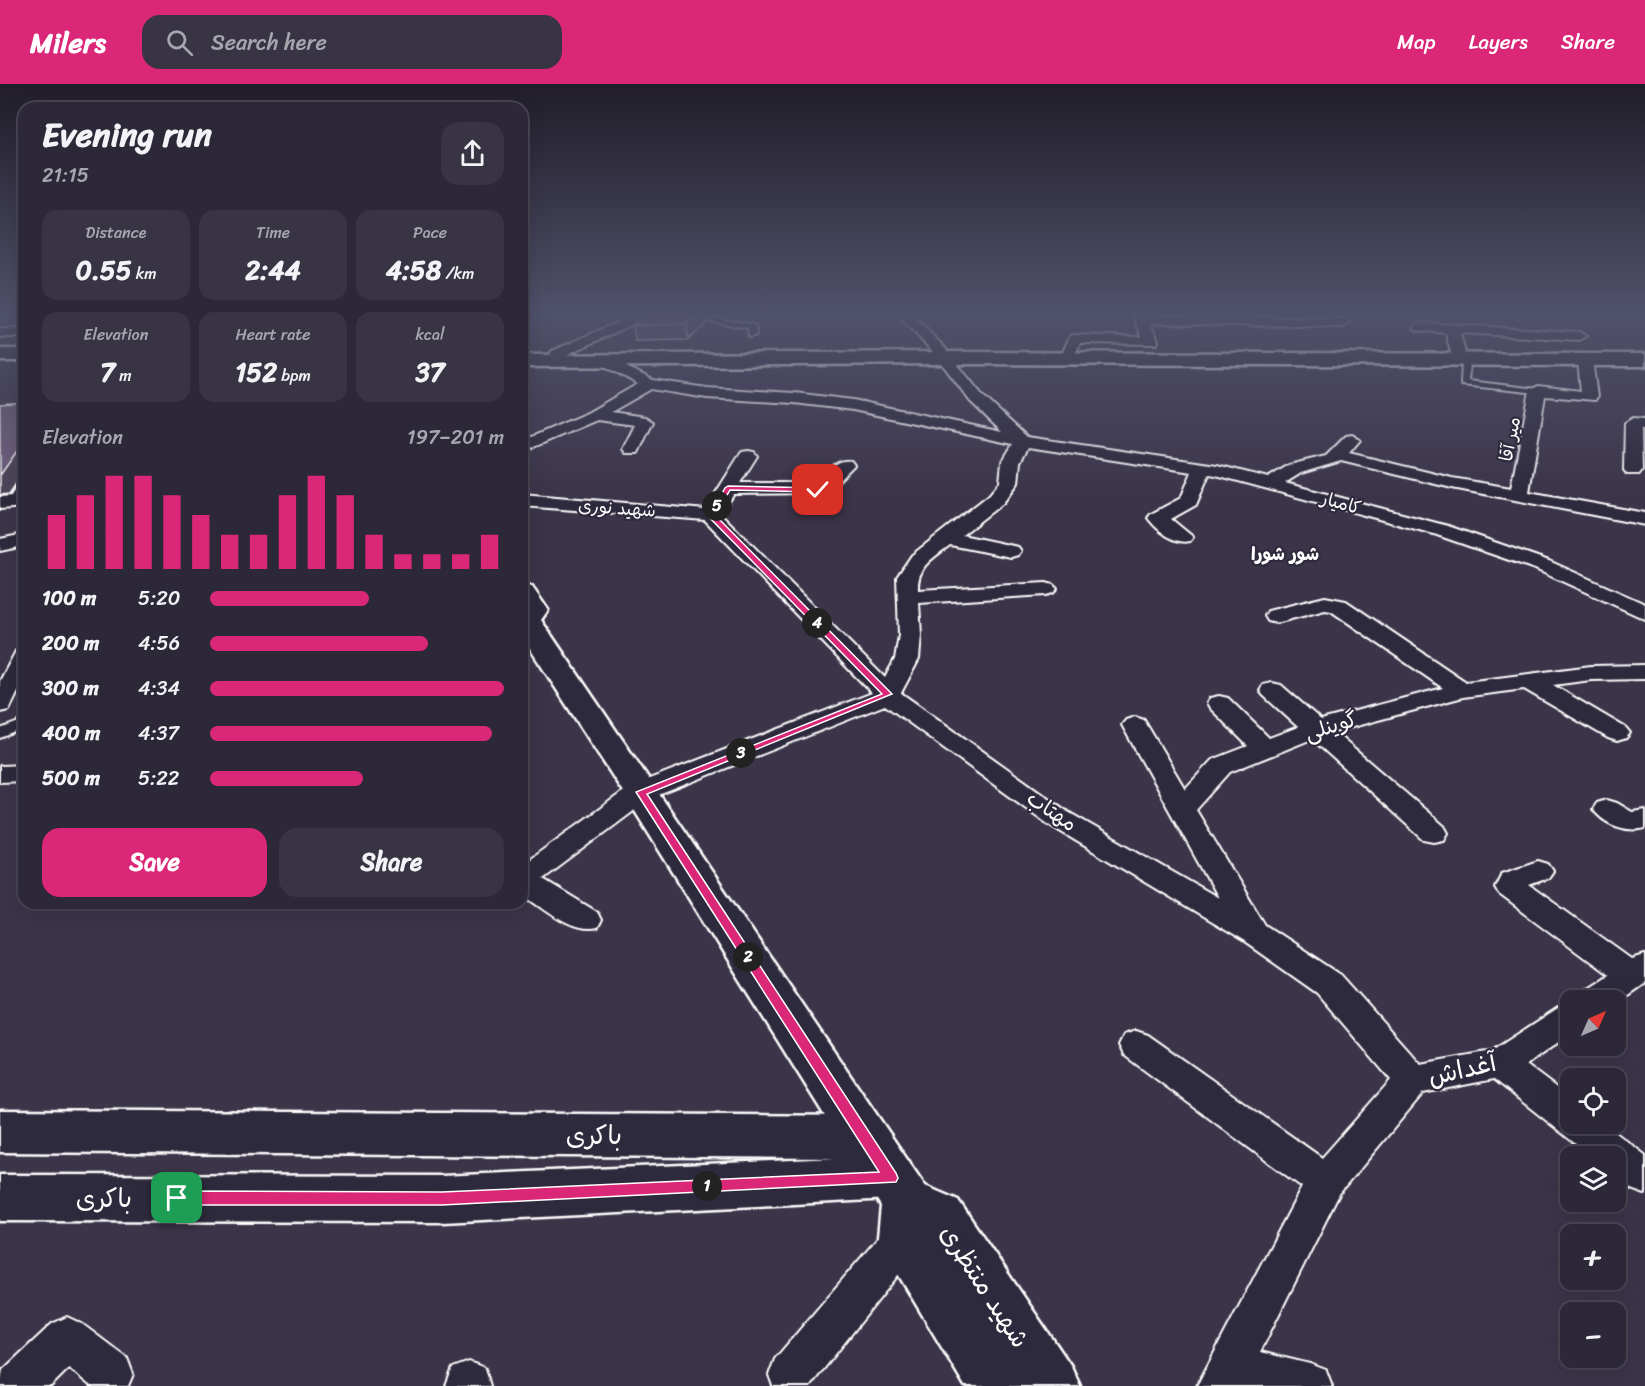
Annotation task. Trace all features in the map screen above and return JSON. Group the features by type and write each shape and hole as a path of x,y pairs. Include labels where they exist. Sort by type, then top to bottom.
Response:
{"main road":[{"name":"شهید منتظری","path":"528,619 864,1137 998,1386"},
{"name":"باکری","path":"0,1131 864,1137"},
{"name":"باکری","path":"0,1198 442,1199 901,1206"},
{"name":"شهید منتظری","path":"901,1206 940,1217 1050,1386"}],"street":[{"name":"کامیار","path":"628,373 649,384 707,393 794,398 853,405 1023,441 1202,468 1271,484 1475,542 1542,565 1645,612"},
{"path":"528,876 641,792 888,694 907,659 910,635 907,577 919,559 996,499 1009,483 1011,462 1023,441 976,398 957,373"},
{"path":"1538,391 1589,397 1586,373"},
{"path":"528,444 595,415 649,384"},
{"name":"میر آقا","path":"1519,495 1538,391"},
{"path":"595,415 645,422 632,448"},
{"path":"1633,470 1634,423 1645,424"},
{"path":"1271,484 1295,469 1332,460 1352,440"},
{"path":"1337,455 1452,483 1645,519"},
{"path":"711,515 748,456"},
{"path":"728,488 820,489 845,465"},
{"path":"1183,537 1158,518 1189,501 1202,468"},
{"name":"شهید نوری","path":"528,500 711,515"},
{"name":"مهتاب","path":"711,515 888,694 1058,818 1254,933 1329,984 1412,1080"},
{"path":"945,538 1011,551"},
{"path":"0,545 18,541"},
{"path":"907,596 927,597 1046,589"},
{"path":"1276,616 1325,603 1338,606 1462,690"},
{"path":"0,705 15,660"},
{"name":"گوینلی","path":"1182,809 1221,766 1315,729 1462,690 1591,673 1645,672"},
{"path":"1528,681 1617,733"},
{"path":"1272,690 1434,833"},
{"path":"1219,703 1265,748"},
{"path":"1135,725 1254,933"},
{"path":"0,774 18,773"},
{"path":"1607,809 1627,821 1635,823 1645,819"},
{"path":"1538,871 1513,880 1510,886 1639,971 1610,990"},
{"path":"528,884 586,920"},
{"name":"آغداش","path":"1412,1080 1500,1064 1560,1024"},
{"path":"1136,1045 1325,1182"},
{"path":"1500,1064 1560,1111"},
{"path":"1310,1386 1225,1377 1325,1182 1412,1080"},
{"path":"1589,1134 1645,1177"},
{"path":"791,1375 901,1206"},
{"path":"19,1386 67,1340 111,1374"}],"lane":[{"path":"1463,373 1464,383 1538,391"},
{"path":"0,734 18,726"}],"building":[{"path":"18,402 18,450 1,474 0,474 0,404"}],"district":[{"name":"شور شورا","path":"1285,554"}],"route":[{"path":"177,1198 442,1199 891,1178 641,792 888,694 711,515 728,488 818,490"}]}
